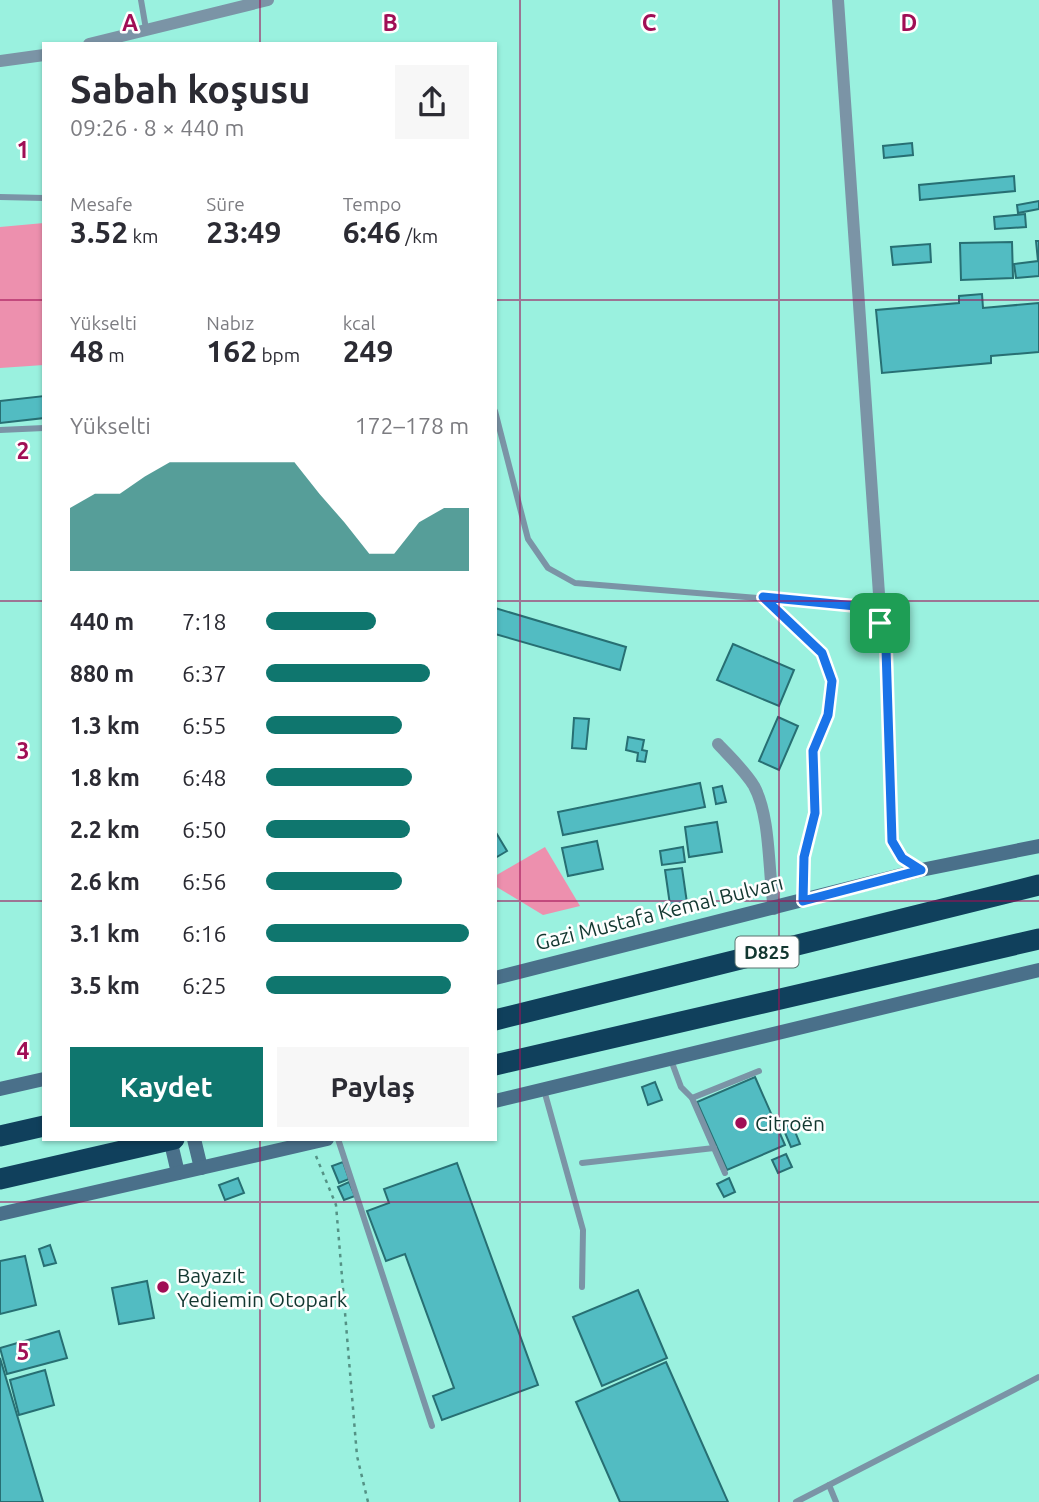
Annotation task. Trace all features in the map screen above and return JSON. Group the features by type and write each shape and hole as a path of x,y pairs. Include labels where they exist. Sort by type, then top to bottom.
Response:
{"highway":[{"name":"D825","path":"497,1020 1039,885"},
{"name":"D825","path":"497,1065 1039,939"},
{"path":"0,1136 42,1126"},
{"path":"0,1179 162,1141"}],"street":[{"path":"97,42 268,0"},
{"path":"838,0 880,623"},
{"path":"0,61 42,55"},
{"path":"718,744 753,785 765,814 768,870 774,909"},
{"name":"Gazi Mustafa Kemal Bulvarı","path":"497,978 921,870 1039,846"},
{"path":"497,1101 1039,970"},
{"path":"0,1079 22,1083"},
{"path":"0,1089 42,1079"},
{"path":"171,1141 178,1173"},
{"path":"194,1141 201,1168"},
{"path":"0,1214 318,1141"}],"lane":[{"path":"141,0 146,30"},
{"path":"0,197 42,198"},
{"path":"497,419 528,539 548,568 575,583 866,607 880,623 886,648 892,841 902,858 921,870"},
{"path":"0,430 42,428"},
{"path":"763,597 822,653 832,681 828,715 813,751 815,813 804,857 803,901"},
{"path":"671,1060 681,1087 692,1098 725,1173"},
{"path":"692,1098 759,1072"},
{"path":"544,1090 583,1230 582,1287"},
{"path":"339,1141 432,1426"},
{"path":"582,1163 714,1148"},
{"path":"796,1502 1039,1377"},
{"path":"830,1485 836,1502"}],"path":[{"path":"310,1143 337,1205 357,1456 368,1502"}],"shaded area":[{"path":"42,223 42,365 0,368 0,227"},
{"path":"545,847 580,906 543,915 497,887 497,875"}],"building":[{"path":"912,143 913,155 884,158 883,146"},
{"path":"1014,176 1015,191 920,200 919,185"},
{"path":"1039,201 1039,209 1018,213 1017,205"},
{"path":"1025,214 1026,227 995,229 994,217"},
{"path":"1036,241 1039,241 1039,276 1016,278 1014,264 1038,261"},
{"path":"1012,242 1013,278 961,280 960,243"},
{"path":"930,244 931,262 893,265 891,247"},
{"path":"982,294 983,308 1039,303 1039,352 991,356 991,363 882,373 876,310 959,303 959,296"},
{"path":"42,396 42,418 0,423 0,401"},
{"path":"497,609 626,647 620,670 497,635"},
{"path":"733,644 794,670 779,706 717,680"},
{"path":"778,717 798,726 779,770 759,761"},
{"path":"574,718 589,719 586,749 572,748"},
{"path":"628,737 644,740 642,750 647,751 645,762 637,761 638,753 626,750"},
{"path":"700,783 705,807 563,835 558,812"},
{"path":"722,786 726,802 716,804 713,788"},
{"path":"717,822 722,852 689,857 685,827"},
{"path":"497,834 507,851 497,857"},
{"path":"597,841 603,869 568,876 562,848"},
{"path":"683,847 685,862 662,865 660,851"},
{"path":"682,868 687,903 670,905 665,870"},
{"name":"Citroën","path":"755,1077 785,1145 727,1170 697,1102"},
{"path":"655,1082 662,1100 648,1105 642,1087"},
{"path":"792,1124 800,1144 791,1147 783,1128"},
{"path":"786,1154 792,1167 778,1173 772,1160"},
{"path":"343,1162 349,1179 339,1183 332,1166"},
{"path":"457,1163 538,1385 442,1420 433,1396 454,1388 405,1254 386,1261 367,1211 389,1203 384,1189"},
{"path":"238,1178 244,1193 225,1200 219,1185"},
{"path":"729,1178 735,1192 724,1197 717,1184"},
{"path":"349,1182 355,1196 344,1200 338,1187"},
{"path":"50,1245 56,1263 44,1266 39,1249"},
{"path":"25,1256 36,1305 0,1314 0,1261"},
{"path":"147,1281 154,1318 119,1324 112,1288"},
{"path":"638,1290 667,1358 602,1386 573,1317"},
{"path":"59,1331 67,1358 7,1374 0,1348"},
{"path":"0,1358 43,1502 0,1502"},
{"path":"666,1362 728,1502 620,1502 576,1402"},
{"path":"45,1370 54,1405 19,1415 10,1380"}],"place":[{"name":"Citroën","path":"741,1123"},
{"name":"Bayazıt Yediemin Otopark","path":"163,1287"}],"route":[{"path":"763,597 866,607 880,623 886,648 892,841 902,858 921,870 803,901 804,857 815,813 813,751 828,715 832,681 822,653 763,597"}]}
